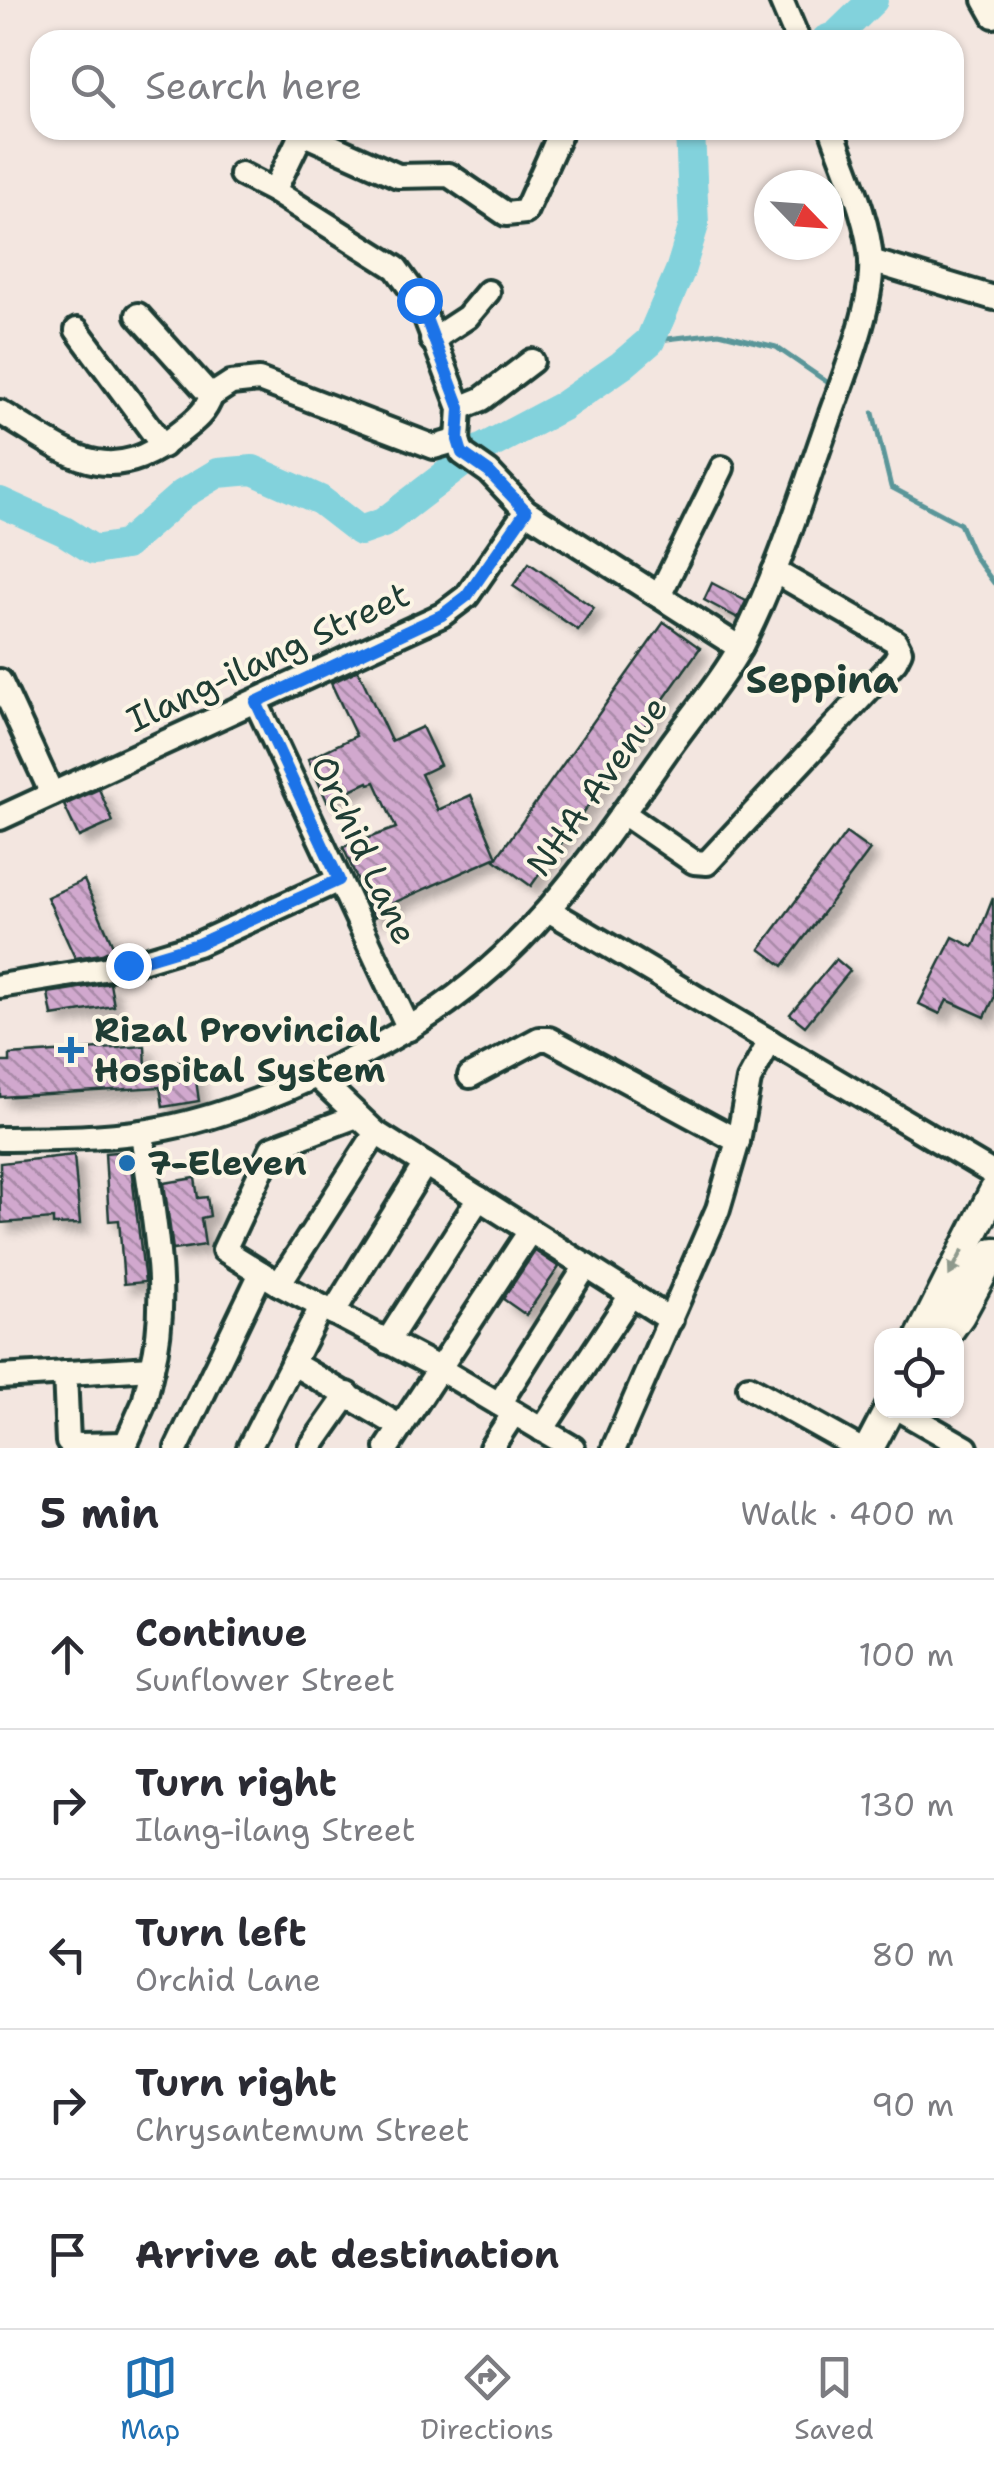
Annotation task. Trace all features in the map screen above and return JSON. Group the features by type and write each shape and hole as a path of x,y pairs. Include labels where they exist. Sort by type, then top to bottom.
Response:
{"main road":[{"path":"924,1328 994,1191"},
{"path":"950,1328 994,1252"},
{"path":"869,1448 885,1418"}],"street":[{"path":"781,0 794,30"},
{"path":"985,0 994,16"},
{"path":"274,190 299,140"},
{"path":"318,140 398,176 449,175 506,214 526,212 557,140"},
{"name":"NHA Avenue","path":"0,1139 142,1132 226,1113 315,1075 408,1028 476,982 550,911 740,648 774,571 850,360 871,261 862,218 835,140"},
{"path":"241,174 274,190 396,268 419,300 460,408 460,446"},
{"path":"871,261 994,298"},
{"path":"432,340 467,318 488,292"},
{"path":"138,315 210,396"},
{"path":"78,330 163,446"},
{"path":"460,408 482,399 532,361"},
{"path":"0,412 71,454 104,465 130,462 163,446 196,419 207,407 210,396 231,383 260,380 434,447 460,446 526,511 740,648"},
{"path":"659,596 722,468"},
{"name":"Ilang-ilang Street","path":"0,818 442,615 467,596 526,511"},
{"path":"623,813 694,862 707,863 895,661 900,650 895,641 774,571"},
{"path":"0,681 7,716 52,794"},
{"name":"Orchid Lane","path":"256,702 408,1028"},
{"path":"0,986 128,965 198,944 339,880"},
{"path":"550,911 994,1174"},
{"path":"470,1076 539,1039 549,1038 738,1141"},
{"path":"614,1448 718,1208 738,1141 749,1080 770,1041"},
{"path":"315,1075 376,1133 671,1320"},
{"path":"357,1116 272,1148 224,1250 574,1448"},
{"path":"65,1373 68,1442 124,1446 144,1403 160,1336 162,1292 142,1132"},
{"path":"176,1448 270,1279 376,1133"},
{"path":"249,1448 292,1363 424,1164"},
{"path":"387,1342 479,1198"},
{"path":"386,1448 530,1231"},
{"path":"491,1448 506,1409 586,1266"},
{"path":"542,1430 631,1295"},
{"path":"292,1363 401,1426"},
{"path":"0,1377 152,1368"},
{"path":"749,1388 858,1448"},
{"path":"310,1448 348,1394"},
{"path":"914,1418 966,1448"}],"building":[{"path":"529,563 594,608 578,630 513,586"},
{"path":"712,583 746,601 738,618 704,600"},
{"path":"664,622 700,648 531,886 495,860"},
{"path":"358,670 391,741 422,727 440,765 421,774 438,810 471,795 497,857 393,903 395,907 374,917 343,847 396,828 375,782 327,801 308,759 356,736 331,683"},
{"path":"99,789 113,822 79,837 64,805"},
{"path":"846,833 870,850 783,966 760,949"},
{"path":"84,880 114,948 75,958 47,897"},
{"path":"993,898 994,998 985,1017 947,1000 940,1014 919,1004 953,937 973,947"},
{"path":"836,959 850,971 805,1026 790,1014"},
{"path":"110,983 114,1006 52,1016 48,993"},
{"path":"145,1046 146,1067 193,1059 199,1101 163,1107 160,1087 0,1097 0,1062 10,1062 10,1055"},
{"path":"129,1151 145,1282 124,1284 119,1220 109,1221 105,1153"},
{"path":"74,1155 80,1224 53,1225 53,1219 1,1223 0,1163"},
{"path":"195,1178 198,1198 207,1197 210,1216 201,1218 205,1245 173,1250 164,1183"},
{"path":"535,1251 559,1267 526,1315 503,1299"}],"waterway":[{"path":"842,30 873,0"},
{"path":"0,502 64,531 94,550 125,545 183,494 218,473 253,470 320,500 360,531 383,523 476,452 563,406 650,341 680,271 694,225 690,140"},
{"path":"650,341 719,333 776,347 827,382"},
{"path":"873,413 891,487 960,524 974,556 994,583"}],"place":[{"name":"Rizal Provincial Hospital System","path":"71,1050"},
{"name":"7-Eleven","path":"127,1163"}],"district":[{"name":"Seppina","path":"822,680"}],"route":[{"path":"128,965 198,944 339,880 256,702 442,615 467,596 526,511 489,472 462,453 458,440 460,408 419,300"}]}
